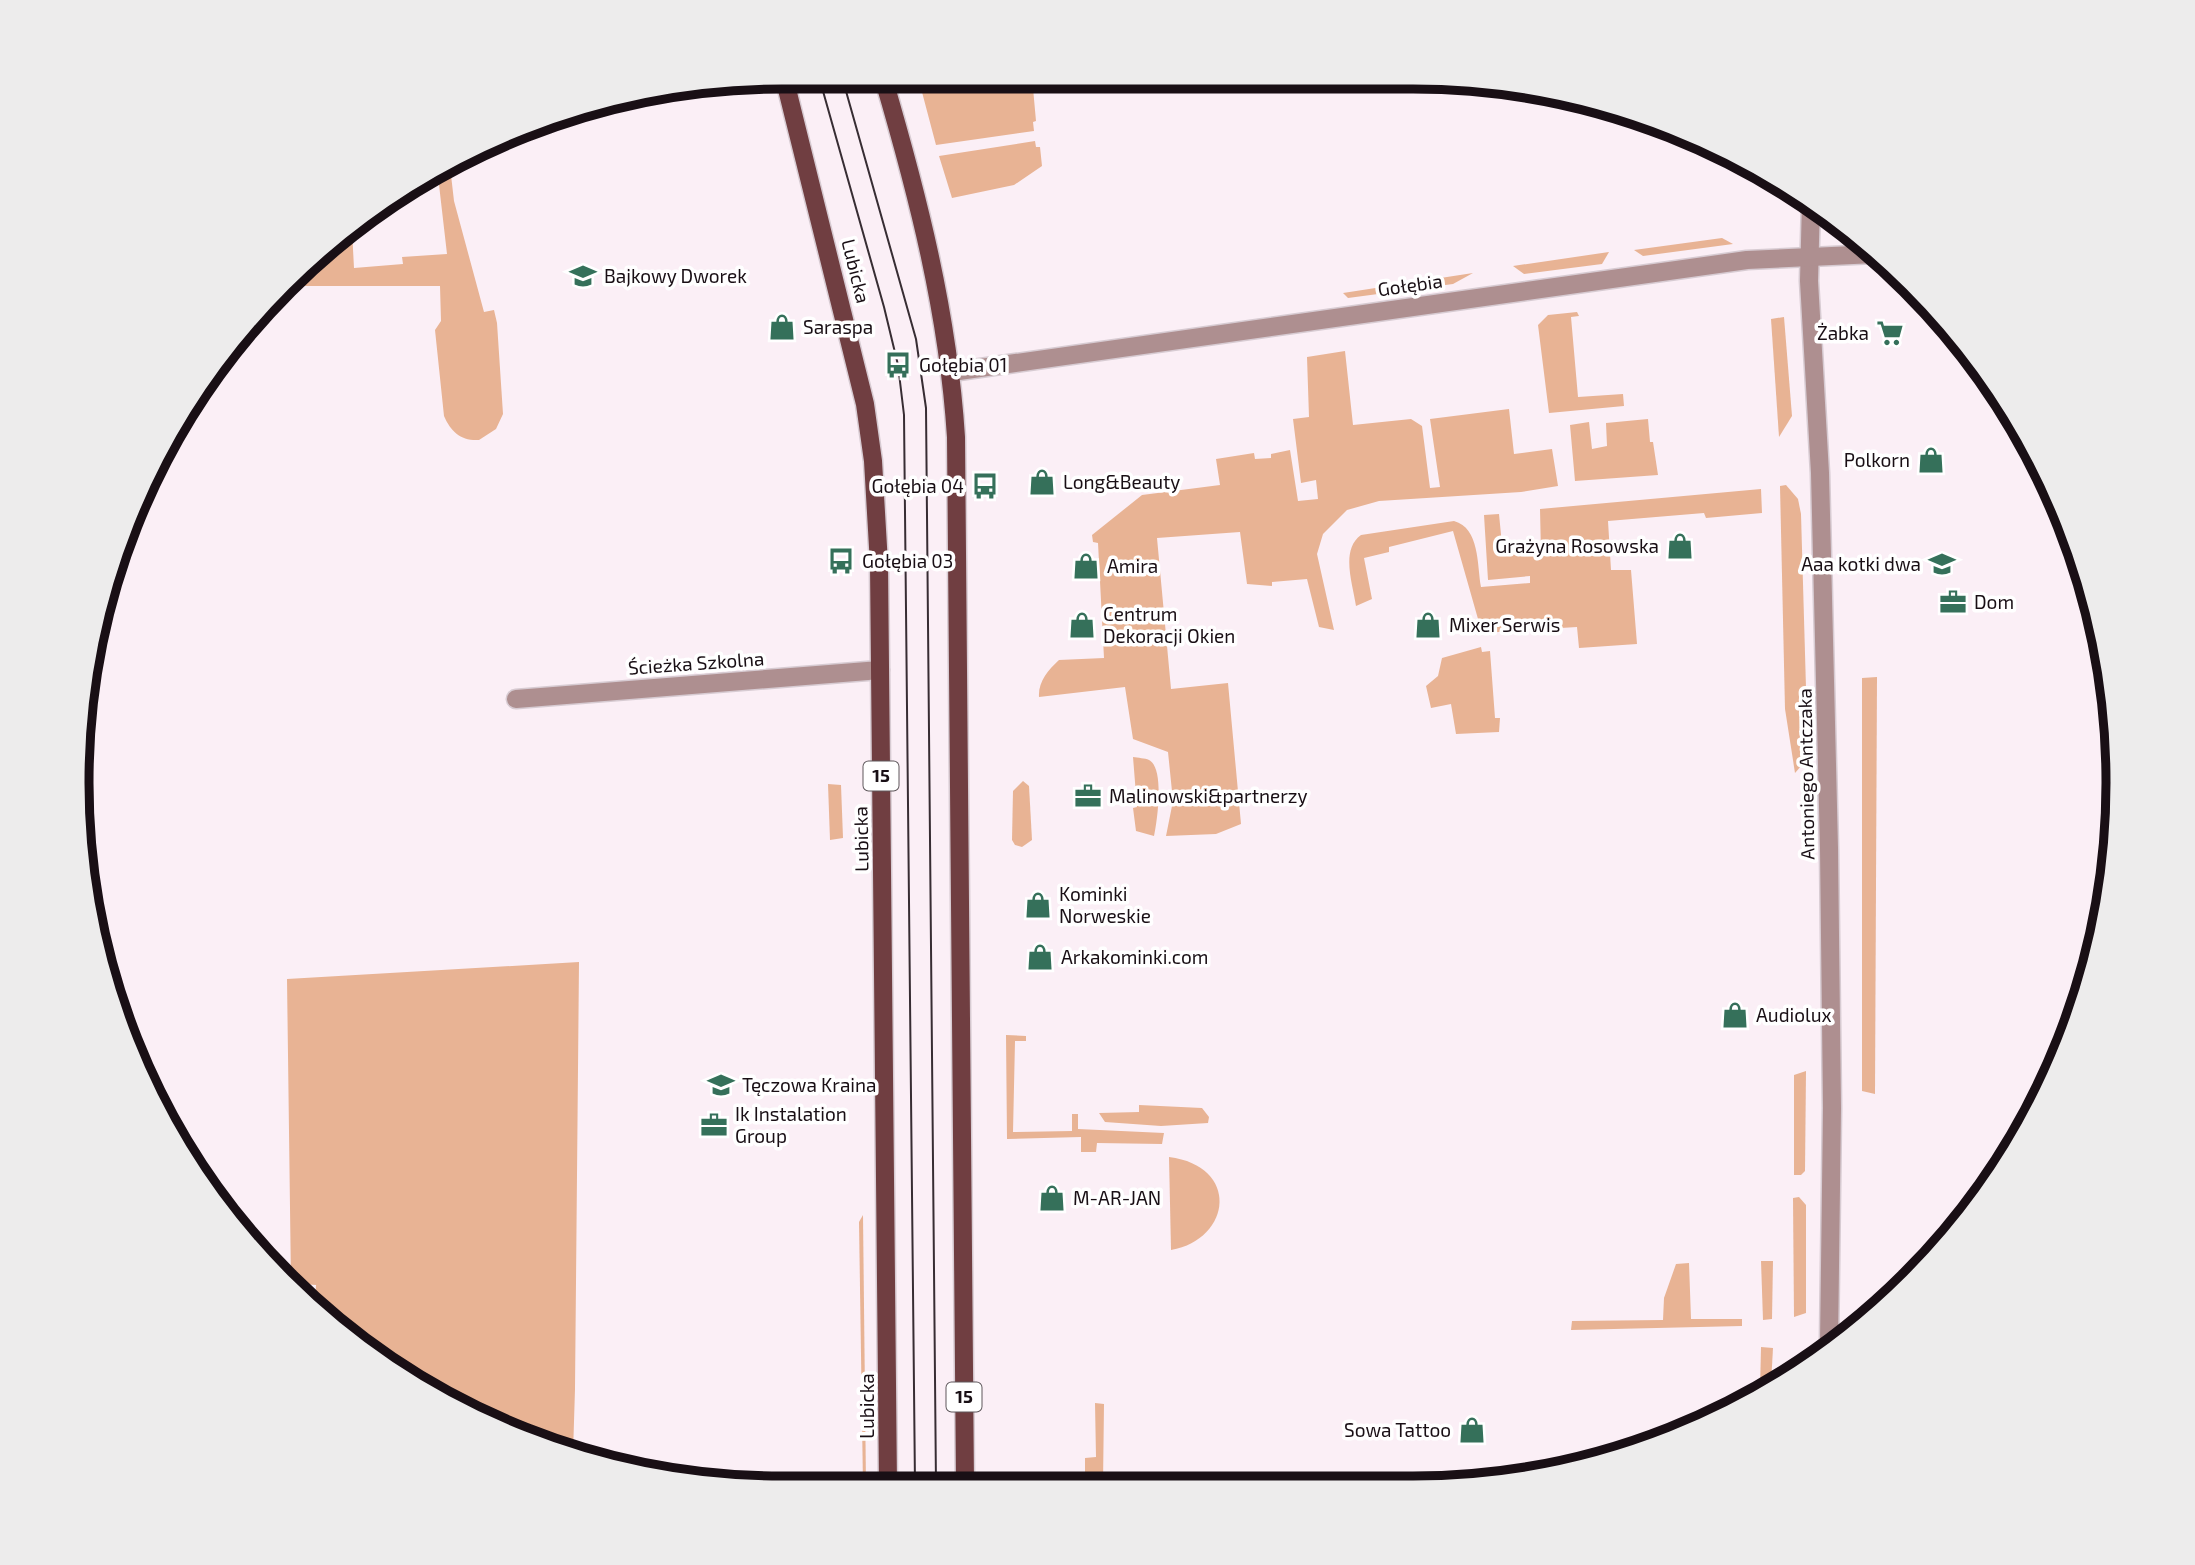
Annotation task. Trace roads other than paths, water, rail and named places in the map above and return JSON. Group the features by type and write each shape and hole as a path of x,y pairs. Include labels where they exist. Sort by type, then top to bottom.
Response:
{"main road":[{"name":"Lubicka","path":"787,89 865,404 876,489 888,1476"},
{"name":"15","path":"886,89 928,235 952,372 957,502 965,1476"}],"street":[{"name":"Antoniego Antczaka","path":"1811,215 1829,837 1832,1108 1829,1336"},
{"name":"Gołębia","path":"952,372 1747,260 1862,254"},
{"name":"Ścieżka Szkolna","path":"516,699 880,670"}],"tram line":[{"path":"822,89 884,307 898,365 904,415 915,1476"},
{"path":"845,89 916,339 926,408 936,1476"}],"place":[{"name":"Bajkowy Dworek","path":"583,276"},
{"name":"Saraspa","path":"782,327"},
{"name":"Żabka","path":"1890,333"},
{"name":"Gołębia 01","path":"898,365"},
{"name":"Polkorn","path":"1931,460"},
{"name":"Long&Beauty","path":"1042,482"},
{"name":"Gołębia 04","path":"985,486"},
{"name":"Grażyna Rosowska","path":"1680,546"},
{"name":"Gołębia 03","path":"841,561"},
{"name":"Aaa kotki dwa","path":"1942,564"},
{"name":"Amira","path":"1086,566"},
{"name":"Dom","path":"1953,602"},
{"name":"Centrum Dekoracji Okien","path":"1082,625"},
{"name":"Mixer Serwis","path":"1428,625"},
{"name":"Malinowski&partnerzy","path":"1088,796"},
{"name":"Kominki Norweskie","path":"1038,905"},
{"name":"Arkakominki.com","path":"1040,957"},
{"name":"Audiolux","path":"1735,1015"},
{"name":"Tęczowa Kraina","path":"721,1085"},
{"name":"Ik Instalation Group","path":"714,1125"},
{"name":"M-AR-JAN","path":"1052,1198"},
{"name":"Sowa Tattoo","path":"1472,1430"}]}
